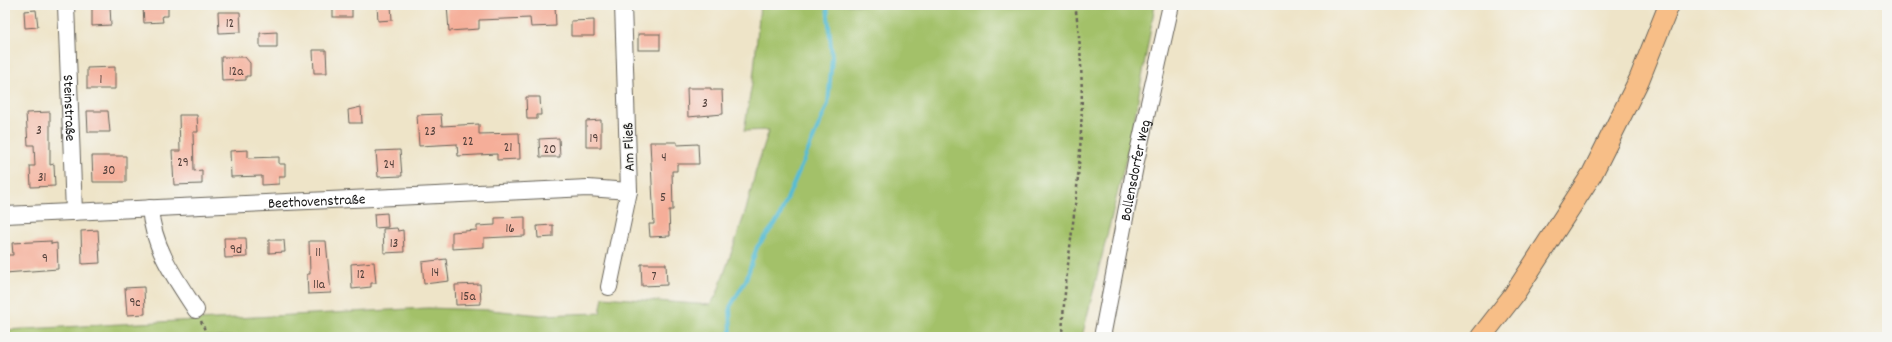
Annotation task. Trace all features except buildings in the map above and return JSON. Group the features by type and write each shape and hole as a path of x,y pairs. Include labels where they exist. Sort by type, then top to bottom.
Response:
{"main road":[{"path":"1481,337 1513,296 1592,174 1639,80 1669,5"}],"street":[{"name":"Steinstraße","path":"66,5 74,212"},
{"name":"Am Fließ","path":"609,287 629,191 623,5"},
{"name":"Bollensdorfer Weg","path":"1102,337 1138,154 1171,5"},
{"name":"Beethovenstraße","path":"5,215 588,188 629,191"},
{"path":"150,208 151,222 158,247 167,266 196,310"}],"path":[{"path":"1062,337 1064,302 1078,178 1081,136 1082,83 1080,34 1075,5"}],"green space":[{"path":"760,5 1155,5 1131,138 1082,337 5,337 5,330 428,308 491,310 540,315 600,313 603,297 710,305 717,294 746,210 756,170 769,130 744,131 754,71"}],"waterway":[{"path":"727,337 731,333 730,307 746,280 757,247 778,220 828,104 832,57 827,5"}]}
